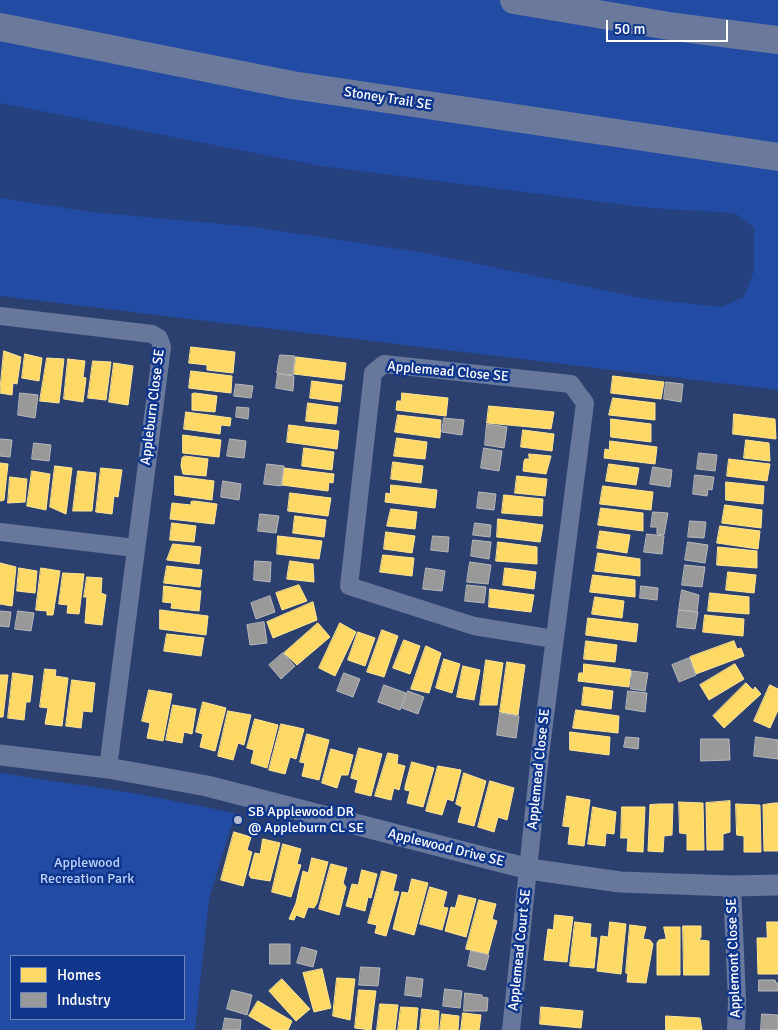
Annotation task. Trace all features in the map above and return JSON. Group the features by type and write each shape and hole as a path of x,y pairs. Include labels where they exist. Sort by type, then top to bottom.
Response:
{"highway":[{"path":"514,0 675,27 778,40"},
{"name":"Stoney Trail SE","path":"0,27 292,84 778,157"}],"street":[{"name":"Appleburn Close SE","path":"0,316 152,334 159,338 162,346 135,548 125,650 108,768"},
{"name":"Applemead Close SE","path":"529,869 554,639 585,403 570,384 384,364 373,373 349,586 474,626 554,639"},
{"path":"0,532 135,548"},
{"name":"Applewood Drive SE","path":"0,756 108,768 207,786 529,869 620,882 732,886 778,884"},
{"name":"Applemead Court SE","path":"511,1030 529,869"},
{"name":"Applemont Close SE","path":"732,886 737,1000 736,1030"}],"green space":[{"path":"0,0 778,0 778,390 0,296"},
{"name":"Applewood Recreation Park","path":"0,773 133,793 235,813 209,899 195,1030 0,1030"}],"shaded area":[{"path":"0,103 321,166 650,208 735,213 754,227 754,271 744,297 722,307 646,299 425,253 254,227 91,212 0,198"}],"building: Homes":[{"path":"191,347 235,352 233,373 207,370 207,365 189,363"},
{"path":"4,351 21,357 17,384 13,383 12,395 0,393"},
{"path":"25,354 42,358 39,381 22,378"},
{"path":"296,357 346,363 344,380 294,374"},
{"path":"47,358 64,359 59,403 40,401"},
{"path":"68,359 85,361 83,377 86,378 83,402 64,399"},
{"path":"93,361 111,362 106,400 88,398"},
{"path":"114,363 133,366 128,405 109,402"},
{"path":"191,371 232,376 231,393 189,388"},
{"path":"613,376 664,382 661,399 611,393"},
{"path":"312,381 342,385 340,402 310,398"},
{"path":"402,393 448,398 446,416 396,410 397,401 401,401"},
{"path":"192,394 217,396 215,412 192,410"},
{"path":"613,398 655,403 655,420 609,415"},
{"path":"308,403 338,407 336,424 306,421"},
{"path":"489,406 554,412 551,429 487,423"},
{"path":"186,412 231,418 230,426 221,425 220,434 184,429"},
{"path":"734,414 775,419 776,439 733,434"},
{"path":"398,415 441,420 440,438 395,432"},
{"path":"611,419 651,424 651,442 611,437"},
{"path":"289,425 339,431 337,449 287,442"},
{"path":"523,430 554,434 552,451 521,447"},
{"path":"183,435 221,440 219,457 183,453"},
{"path":"397,438 427,442 425,459 394,456"},
{"path":"746,440 769,443 770,461 744,458"},
{"path":"610,441 657,447 655,464 604,458 605,449 609,450"},
{"path":"304,448 334,452 332,470 302,466"},
{"path":"529,454 551,456 546,474 523,471 524,461 529,459"},
{"path":"185,456 208,459 206,476 183,474 181,466 182,458"},
{"path":"729,459 770,464 767,481 727,476"},
{"path":"393,462 423,466 421,483 391,479"},
{"path":"0,463 8,464 4,500 0,501"},
{"path":"609,464 639,468 636,485 606,481"},
{"path":"55,466 72,468 66,514 50,507"},
{"path":"101,468 122,470 118,497 114,496 112,514 96,512"},
{"path":"284,468 334,474 333,483 329,482 328,491 282,485"},
{"path":"32,471 50,474 46,510 27,506"},
{"path":"78,471 96,473 92,511 73,511"},
{"path":"175,476 214,481 212,500 175,495"},
{"path":"517,476 547,479 545,496 515,493"},
{"path":"10,477 27,479 25,502 8,503"},
{"path":"726,482 764,486 763,504 726,500"},
{"path":"391,485 437,490 435,508 385,502 386,493 390,494"},
{"path":"603,486 653,492 651,510 600,504"},
{"path":"290,493 331,498 328,516 288,511"},
{"path":"504,495 543,499 542,516 502,513"},
{"path":"191,502 217,504 214,524 170,519 172,503 191,505"},
{"path":"725,505 762,510 761,528 722,523"},
{"path":"601,508 643,513 643,531 598,525"},
{"path":"391,509 417,512 415,529 387,526"},
{"path":"295,516 326,520 324,537 293,533"},
{"path":"498,519 543,525 540,542 497,537"},
{"path":"172,523 196,526 194,542 170,540"},
{"path":"720,526 760,531 758,549 717,543"},
{"path":"600,531 630,535 627,553 597,548"},
{"path":"386,532 415,536 412,553 384,549"},
{"path":"278,536 322,541 319,559 277,554"},
{"path":"498,542 537,547 537,564 496,561"},
{"path":"173,544 201,547 199,564 167,560"},
{"path":"718,547 757,551 757,568 717,565"},
{"path":"598,553 640,559 640,576 595,571"},
{"path":"383,555 414,558 412,576 380,572"},
{"path":"290,561 313,564 314,582 287,579"},
{"path":"0,563 16,567 12,606 0,604"},
{"path":"167,566 202,570 200,587 164,583"},
{"path":"19,568 37,571 35,593 17,591"},
{"path":"41,568 60,571 53,615 47,615 47,611 36,610"},
{"path":"505,568 536,572 534,589 503,585"},
{"path":"728,572 756,575 754,593 726,590"},
{"path":"63,573 84,574 79,614 67,613 68,605 59,604"},
{"path":"593,575 635,580 635,597 590,592"},
{"path":"87,577 102,578 101,593 106,595 102,625 85,623 87,597 84,597"},
{"path":"299,585 307,601 282,610 276,593"},
{"path":"164,586 201,591 199,611 171,608 172,603 163,602"},
{"path":"490,589 534,595 531,612 489,607"},
{"path":"710,593 749,597 749,614 708,611"},
{"path":"595,597 624,601 622,618 592,614"},
{"path":"313,602 317,620 273,638 267,622"},
{"path":"160,610 208,616 206,635 160,629"},
{"path":"705,615 744,619 743,636 703,632"},
{"path":"588,618 638,624 636,642 586,635"},
{"path":"318,623 330,637 297,665 284,653"},
{"path":"340,623 356,632 335,676 319,668"},
{"path":"382,630 398,636 384,677 367,672"},
{"path":"358,632 375,638 365,666 348,660"},
{"path":"167,634 204,638 201,656 164,651"},
{"path":"404,640 420,646 410,674 393,668"},
{"path":"586,641 617,645 615,662 584,659"},
{"path":"734,641 737,649 741,648 744,656 696,674 690,657"},
{"path":"426,646 441,653 429,693 411,689"},
{"path":"444,659 460,664 452,693 436,688"},
{"path":"486,660 503,663 497,705 480,705"},
{"path":"507,662 525,665 518,715 500,712"},
{"path":"584,664 631,670 629,687 578,681 579,673 583,673"},
{"path":"735,664 744,679 709,700 700,685"},
{"path":"463,666 480,670 474,700 457,697"},
{"path":"45,669 56,670 55,676 68,678 62,726 45,724 48,708 40,707"},
{"path":"13,673 33,676 30,702 26,702 24,720 8,718"},
{"path":"0,675 8,675 3,717 0,717"},
{"path":"72,680 95,683 92,712 83,711 81,728 66,726"},
{"path":"746,683 753,690 755,687 761,694 724,728 713,716"},
{"path":"770,685 778,689 778,710 770,728 754,721"},
{"path":"584,687 613,691 611,709 582,705"},
{"path":"149,690 172,694 163,741 147,738 150,723 142,721"},
{"path":"203,702 226,708 215,751 200,747 203,734 196,732"},
{"path":"173,705 196,709 192,734 184,732 182,743 166,740"},
{"path":"576,710 619,716 618,733 573,728"},
{"path":"228,711 251,715 244,745 238,743 233,760 218,756"},
{"path":"255,719 278,725 267,768 251,763 254,750 247,748"},
{"path":"281,724 304,729 296,759 290,757 285,774 269,770"},
{"path":"570,732 610,737 609,755 570,750"},
{"path":"307,734 329,740 319,780 302,776 305,763 300,762"},
{"path":"359,748 382,754 371,796 355,792 358,780 351,778"},
{"path":"331,749 353,755 348,775 341,775 337,788 322,783"},
{"path":"388,753 398,755 397,764 405,766 399,790 394,788 391,800 375,796"},
{"path":"412,762 434,768 423,807 407,803 410,791 405,790 405,787"},
{"path":"438,766 461,770 453,801 447,799 442,815 426,811"},
{"path":"464,773 486,781 474,826 458,822 462,807 456,804"},
{"path":"490,781 514,788 507,820 498,817 494,832 478,827"},
{"path":"567,796 590,800 584,846 568,844 570,827 563,826"},
{"path":"730,801 730,832 723,834 723,850 707,850 706,803"},
{"path":"679,802 703,803 704,850 687,850 687,834 680,833"},
{"path":"778,803 778,851 764,851 763,805"},
{"path":"673,804 672,835 664,836 663,852 648,851 650,805"},
{"path":"736,804 760,805 761,852 744,852 744,836 737,835"},
{"path":"593,807 616,812 614,834 606,833 605,846 588,844"},
{"path":"622,807 645,807 643,852 627,851 628,838 621,838"},
{"path":"234,832 251,837 247,850 252,852 243,886 221,880"},
{"path":"263,839 280,843 270,881 251,878 249,875 255,853 260,854"},
{"path":"283,844 301,849 297,864 301,865 291,897 272,892"},
{"path":"312,858 328,862 317,903 314,908 308,907 304,918 296,915 294,920 289,919 296,903 303,871 308,873"},
{"path":"331,864 347,868 343,883 346,887 339,915 319,909"},
{"path":"362,870 377,874 371,898 368,897 365,911 346,906 352,884 358,885"},
{"path":"382,871 397,875 393,891 399,892 386,936 375,933 377,925 368,923"},
{"path":"412,879 428,883 414,935 393,929 402,892 408,893"},
{"path":"430,887 447,892 443,907 448,908 442,930 420,924"},
{"path":"459,895 476,899 466,937 445,931 451,907 455,908"},
{"path":"479,900 496,904 492,919 497,921 488,954 466,949"},
{"path":"555,915 573,917 567,962 544,960 548,929 553,930"},
{"path":"575,922 591,924 590,937 597,938 594,968 570,966"},
{"path":"610,922 626,924 621,974 597,971 601,936 608,937"},
{"path":"767,922 778,922 778,974 758,974 757,938 767,938"},
{"path":"630,925 646,927 643,939 650,940 653,944 646,983 627,982"},
{"path":"683,926 701,926 701,937 699,940 709,941 709,975 684,975"},
{"path":"664,927 680,927 680,975 657,975 657,943 659,940 666,939"},
{"path":"322,969 331,1008 314,1012 303,973"},
{"path":"337,978 355,979 350,1020 333,1016"},
{"path":"282,979 310,1009 296,1021 269,991"},
{"path":"359,990 376,991 371,1030 355,1028"},
{"path":"258,1001 292,1021 288,1030 273,1030 249,1016"},
{"path":"380,1004 398,1005 395,1030 377,1030"},
{"path":"401,1007 418,1008 416,1030 398,1030"},
{"path":"541,1007 583,1011 581,1028 540,1024"},
{"path":"422,1009 439,1011 438,1030 420,1030"},
{"path":"463,1013 481,1015 479,1030 461,1030"},
{"path":"442,1014 459,1016 458,1030 440,1030"},
{"path":"666,1016 700,1018 702,1030 666,1030"}],"building: Industry":[{"path":"280,355 295,356 293,375 277,373"},
{"path":"278,374 294,376 293,391 276,388"},
{"path":"666,382 683,384 681,402 664,399"},
{"path":"236,384 253,386 251,398 234,396"},
{"path":"20,393 38,395 35,418 18,415"},
{"path":"237,407 249,408 248,419 236,417"},
{"path":"444,418 464,420 462,435 442,432"},
{"path":"487,424 507,427 504,448 485,445"},
{"path":"0,439 12,440 10,457 0,456"},
{"path":"230,439 246,441 244,458 227,456"},
{"path":"34,443 51,445 49,461 32,459"},
{"path":"484,448 502,451 499,471 481,468"},
{"path":"699,453 717,455 715,471 697,469"},
{"path":"267,464 284,466 281,486 264,484"},
{"path":"653,467 672,470 670,487 650,484"},
{"path":"695,475 714,477 712,490 708,489 707,496 693,494"},
{"path":"223,481 241,484 239,500 221,497"},
{"path":"479,492 496,494 494,510 477,508"},
{"path":"653,512 668,513 664,535 657,534 657,527 651,527"},
{"path":"260,514 279,516 276,533 258,531"},
{"path":"690,521 706,522 704,538 688,537"},
{"path":"475,523 491,525 490,537 473,535"},
{"path":"647,534 664,536 662,554 644,552"},
{"path":"433,536 449,537 448,552 431,550"},
{"path":"473,540 491,542 489,559 471,556"},
{"path":"688,542 708,545 705,563 685,560"},
{"path":"255,561 271,562 270,582 254,580"},
{"path":"470,562 491,565 488,584 467,582"},
{"path":"685,565 705,567 702,587 682,585"},
{"path":"426,568 445,571 442,591 423,589"},
{"path":"467,585 486,587 484,603 465,601"},
{"path":"641,586 658,588 657,600 640,598"},
{"path":"682,590 699,595 697,612 679,610"},
{"path":"270,596 275,612 256,619 251,603"},
{"path":"679,610 698,612 695,629 677,627"},
{"path":"0,611 11,612 9,627 0,626"},
{"path":"18,611 34,613 31,631 15,629"},
{"path":"264,622 267,643 250,645 247,625"},
{"path":"283,653 295,666 281,679 269,665"},
{"path":"689,658 696,675 679,682 672,665"},
{"path":"632,671 648,673 645,691 631,689"},
{"path":"344,673 360,679 353,697 337,691"},
{"path":"384,685 406,693 400,710 378,702"},
{"path":"408,691 424,697 418,714 402,708"},
{"path":"628,691 647,693 645,712 626,709"},
{"path":"500,713 519,716 516,738 497,735"},
{"path":"626,737 639,738 638,749 624,747"},
{"path":"756,737 778,740 778,759 754,756"},
{"path":"701,739 729,739 730,760 701,761"},
{"path":"270,944 290,944 290,964 270,964"},
{"path":"302,947 317,951 313,967 297,963"},
{"path":"471,951 489,955 485,970 468,966"},
{"path":"361,967 380,968 378,986 359,985"},
{"path":"407,977 423,979 421,997 405,995"},
{"path":"759,980 775,980 778,983 778,991 759,991"},
{"path":"445,989 462,991 460,1008 443,1006"},
{"path":"232,990 252,995 247,1015 227,1009"},
{"path":"465,993 482,995 482,997 488,998 487,1011 464,1011"},
{"path":"762,1014 778,1015 778,1030 761,1030"},
{"path":"225,1018 241,1020 240,1030 223,1030"}],"place":[{"name":"SB Applewood DR @ Appleburn CL SE","path":"238,820"}]}
